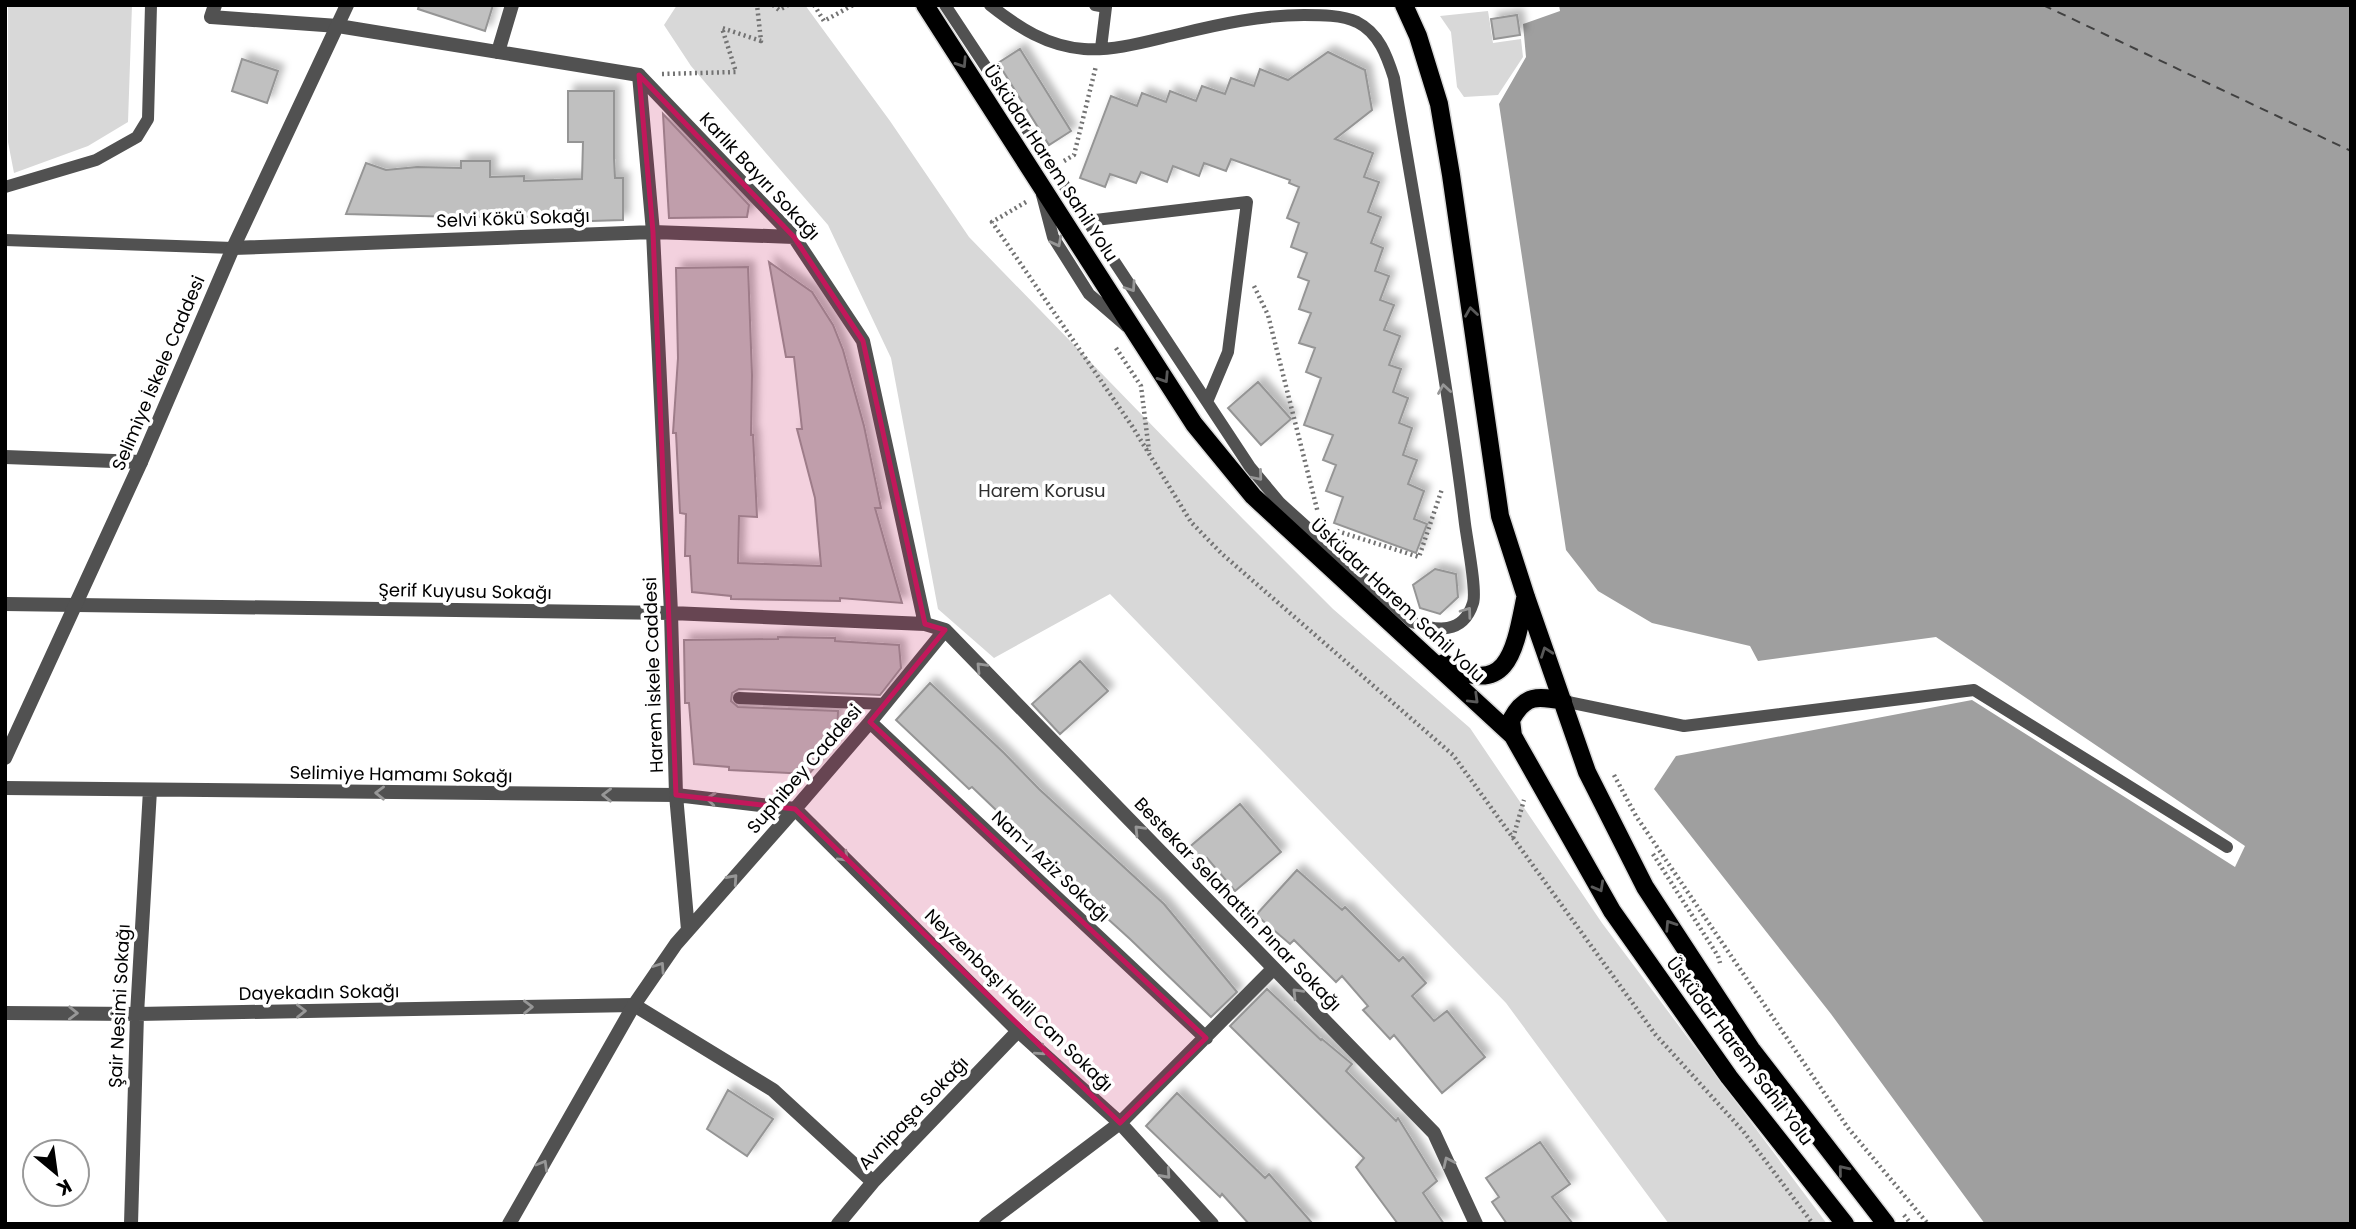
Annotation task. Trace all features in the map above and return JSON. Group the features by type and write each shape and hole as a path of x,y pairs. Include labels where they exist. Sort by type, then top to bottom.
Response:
{"main road":[{"name":"Üsküdar Harem Sahil Yolu","path":"925,5 1194,424 1253,496 1513,736 1612,911 1729,1077 1845,1224"},
{"name":"Üsküdar Harem Sahil Yolu","path":"1404,5 1418,36 1439,104 1500,516 1525,597 1587,772 1645,887 1751,1049 1886,1224"},
{"path":"1422,652 1458,672 1474,676 1499,670 1508,661 1517,643 1525,597"},
{"path":"1513,736 1511,720 1523,703 1532,698 1543,697 1563,701"}],"street":[{"path":"215,5 211,17 338,26 639,75"},
{"name":"Selimiye İskele Caddesi","path":"5,758 141,462 233,248 347,5"},
{"path":"498,52 512,5"},
{"name":"Harem İskele Caddesi","path":"639,75 653,233 671,613 676,795 688,930"},
{"name":"Karlık Bayırı Sokağı","path":"639,75 794,237 863,341 925,624"},
{"name":"Selvi Kökü Sokağı","path":"233,248 653,233 794,237"},
{"path":"5,457 141,462"},
{"name":"Şerif Kuyusu Sokağı","path":"5,604 671,613 925,624"},
{"path":"925,624 944,629"},
{"name":"Suphibey Caddesi","path":"688,930 870,722 944,629"},
{"name":"Bestekar Selahattin Pınar Sokağı","path":"944,629 1434,1133 1476,1224"},
{"name":"Nan-ı Aziz Sokağı","path":"870,722 1206,1038"},
{"name":"Selimiye Hamamı Sokağı","path":"5,788 676,795 795,809"},
{"name":"Şair Nesimi Sokağı","path":"131,1224 137,1014 150,790"},
{"name":"Neyzenbaşı Halil Can Sokağı","path":"795,809 1018,1031 1121,1124 1212,1224"},
{"path":"509,1224 634,1005 688,930"},
{"path":"986,1224 1121,1124 1273,969"},
{"path":"634,1005 773,1090 873,1182"},
{"name":"Dayekadın Sokağı","path":"5,1013 137,1014 634,1005"},
{"name":"Avnipaşa Sokağı","path":"838,1224 873,1182 1018,1031"}],"lane":[{"path":"5,187 96,160 137,136 148,119 151,5"},
{"path":"945,5 1250,467 1280,503 1412,622 1432,629 1450,629 1464,618 1474,602 1461,489 1394,78 1388,57 1378,40 1357,22 1343,18 1276,15 1217,25 1121,47 1085,49 1049,43 1017,27 990,5"},
{"path":"1094,5 1106,8 1101,48"},
{"path":"1087,221 1247,202 1228,352 1207,402"},
{"path":"5,240 233,248"},
{"path":"1563,701 1684,726 1974,690 2227,847"},
{"path":"739,698 885,704"}],"path":[{"path":"639,75 736,72 722,28 761,41 757,5"},
{"path":"773,5 779,10 788,5"},
{"path":"814,5 824,21 853,5"},
{"path":"1060,163 1074,155 1101,48"},
{"path":"1026,202 992,222 1149,454 1191,522 1221,553 1453,755 1655,1034 1743,1131 1813,1224"},
{"path":"1240,257 1268,315 1318,515"},
{"path":"1116,348 1141,386 1149,454"},
{"path":"1334,530 1419,557 1442,489 1461,489"},
{"path":"1613,774 1636,816 1848,1128 1928,1224"},
{"path":"1513,838 1524,800"},
{"path":"1650,849 1717,956 1721,969"},
{"path":"1896,1205 1910,1224"}],"highlighted area":[{"path":"639,75 794,237 863,341 925,624 945,630 870,722 1206,1038 1120,1123 795,809 676,795 653,232"}],"green space":[{"path":"8,5 132,5 128,122 88,146 14,173 8,142"},
{"name":"Harem Korusu","path":"677,5 805,5 890,121 969,237 1333,609 1470,728 1602,923 1827,1224 1669,1224 1506,1003 1110,594 994,658 938,609 891,358 828,225 691,66 664,25"},
{"path":"1488,11 1493,43 1521,39 1523,57 1498,95 1464,97 1457,87 1451,32 1440,16"}],"shaded area":[{"path":"1559,5 2351,5 2351,1224 1985,1224 1831,1014 1654,789 1676,756 1972,700 2235,867 2245,846 1936,637 1758,661 1750,646 1652,623 1598,591 1566,550 1499,104 1526,57 1523,24 1560,11"}],"building":[{"path":"419,5 493,5 485,31 418,9"},
{"path":"1517,15 1520,35 1494,39 1491,19"},
{"path":"1020,49 1071,131 1049,145 998,63"},
{"path":"1328,52 1365,70 1372,110 1335,139 1373,153 1364,177 1379,182 1368,212 1381,217 1371,243 1383,248 1375,271 1389,276 1380,300 1394,305 1384,330 1400,336 1389,365 1401,369 1393,392 1408,398 1399,423 1412,428 1403,455 1417,460 1408,484 1424,491 1414,519 1427,524 1416,553 1334,523 1343,497 1326,491 1336,465 1323,460 1333,435 1304,425 1321,378 1306,372 1315,348 1299,343 1311,313 1299,309 1309,281 1298,277 1307,253 1291,247 1299,223 1287,218 1299,187 1289,183 1290,180 1231,159 1226,171 1204,163 1199,176 1173,166 1167,182 1141,172 1136,183 1110,174 1105,187 1080,178 1111,96 1137,106 1142,93 1166,102 1170,91 1196,101 1202,86 1225,94 1231,78 1254,86 1260,69 1288,80"},
{"path":"242,59 278,71 267,103 232,91"},
{"path":"568,91 614,91 615,178 623,178 623,220 559,222 559,216 346,214 366,163 386,170 417,167 461,168 461,161 490,161 490,177 524,176 524,181 582,179 583,142 568,142"},
{"path":"663,114 749,205 747,217 669,218"},
{"path":"769,262 812,292 833,325 843,350 864,426 881,508 875,508 902,603 840,598 840,601 731,599 731,596 692,592 690,556 685,556 686,514 680,513 676,433 673,433 678,358 676,268 748,267 751,435 757,517 739,516 738,563 821,566 815,498 797,429 802,429 794,357 786,357"},
{"path":"1258,382 1291,419 1261,445 1228,408"},
{"path":"1435,569 1456,574 1458,597 1440,614 1420,608 1413,585"},
{"path":"835,638 835,641 899,645 901,668 880,695 739,689 732,693 731,701 738,707 838,711 837,741 809,774 729,770 729,767 694,764 689,703 685,703 684,640"},
{"path":"1080,661 1108,691 1060,734 1032,704"},
{"path":"930,683 1039,789 1164,904 1237,992 1211,1017 1011,831 995,814 997,811 972,787 969,789 896,720"},
{"path":"1240,804 1281,852 1235,891 1207,858 1199,866 1186,850"},
{"path":"1297,870 1342,910 1345,907 1399,961 1403,957 1426,983 1412,996 1434,1021 1447,1011 1485,1057 1442,1093 1394,1035 1390,1039 1363,1010 1368,1006 1342,976 1336,982 1294,940 1290,944 1256,915"},
{"path":"1267,989 1321,1040 1352,1064 1346,1071 1396,1121 1398,1118 1437,1181 1423,1193 1444,1224 1398,1224 1356,1167 1364,1158 1230,1026"},
{"path":"728,1090 773,1119 747,1156 707,1129"},
{"path":"1177,1093 1265,1178 1269,1174 1313,1224 1249,1224 1222,1194 1220,1197 1146,1126"},
{"path":"1540,1142 1570,1184 1552,1197 1573,1224 1507,1224 1492,1202 1499,1197 1486,1178"}],"ferry route":[{"path":"2043,5 2351,151"}]}
